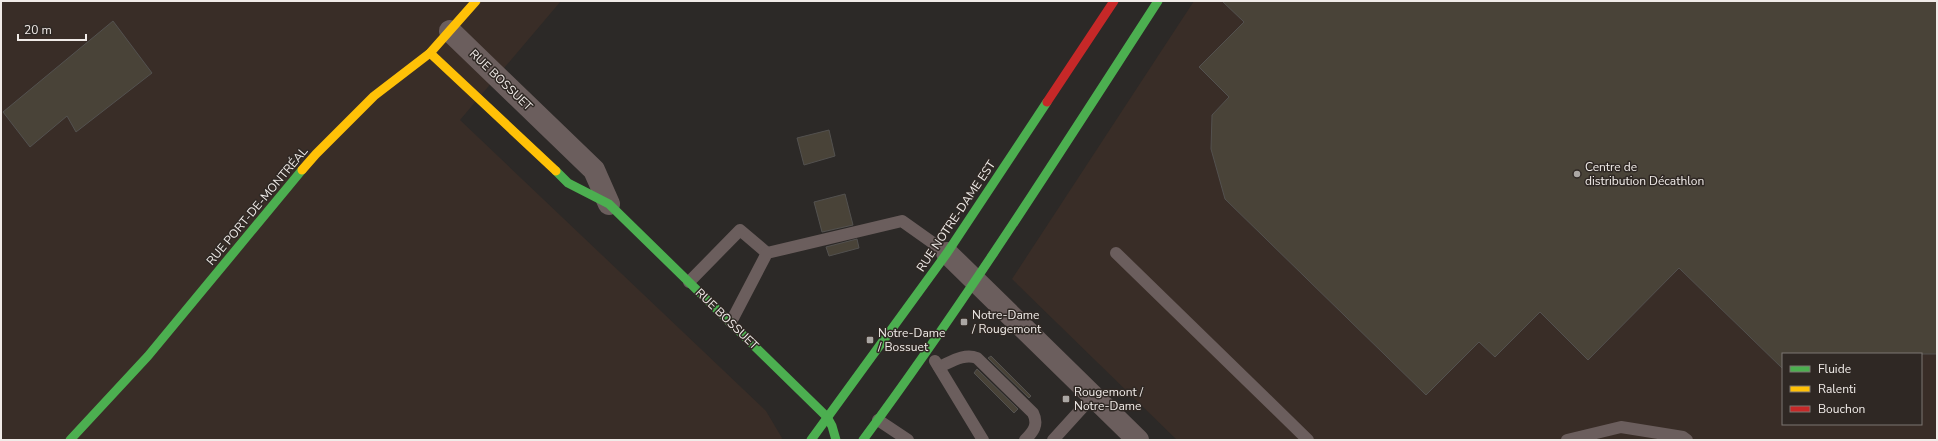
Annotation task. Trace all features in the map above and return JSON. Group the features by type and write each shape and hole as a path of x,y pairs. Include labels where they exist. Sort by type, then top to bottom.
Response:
{"street":[{"name":"RUE PORT-DE-MONTRÉAL","path":"70,440 148,356 316,154 374,96 430,53 476,1"},
{"name":"RUE NOTRE-DAME EST","path":"811,440 947,253 1114,1"},
{"path":"863,440 976,280 1158,1"},
{"name":"RUE BOSSUET","path":"450,31 594,170 609,204"},
{"name":"RUE BOSSUET","path":"430,53 467,86 568,183 609,204 827,417 832,426 836,440"},
{"path":"947,253 1138,440"}],"lane":[{"path":"731,322 767,253 902,221 947,253"},
{"path":"689,282 740,230 767,253"},
{"path":"1116,253 1308,440"},
{"path":"928,350 983,440"},
{"path":"939,368 962,358 970,356 977,358 1033,413 1036,420 1036,426 1032,433 1024,440"},
{"path":"1053,440 1093,396"},
{"path":"878,420 908,440"},
{"path":"1567,440 1621,427 1683,437 1686,440"}],"shaded area":[{"path":"1,1 561,1 460,120 766,411 782,438 781,440 1,440"},
{"name":"Centre de distribution Décathlon","path":"1194,1 1937,1 1937,440 1177,440 1012,279"}],"building":[{"name":"Centre de distribution Décathlon","path":"1222,1 1937,1 1937,354 1782,353 1782,368 1679,268 1588,360 1540,312 1495,357 1479,342 1426,395 1225,199 1211,149 1212,115 1229,97 1199,67 1244,22"},
{"path":"113,21 152,73 76,132 67,116 30,147 3,112"},
{"path":"829,130 835,156 804,165 797,138"},
{"path":"845,194 853,225 822,232 814,202"},
{"path":"857,239 859,248 829,256 826,247"},
{"path":"991,356 1031,396 1029,398 988,358"},
{"path":"977,369 1018,409 1014,413 974,373"}],"traffic: fast":[{"path":"863,440 977,278 1158,1"},
{"path":"811,440 947,253 1047,102"},
{"path":"70,440 148,356 302,170"},
{"path":"556,171 568,183 609,204 827,417 832,426 836,440"}],"traffic: slow":[{"path":"302,170 374,96 430,53 476,1"},
{"path":"430,53 556,171"}],"traffic: jam":[{"path":"1047,102 1114,1"}],"place":[{"name":"Centre de distribution Décathlon","path":"1577,174"},
{"name":"Notre-Dame / Rougemont","path":"964,322"},
{"name":"Notre-Dame / Bossuet","path":"870,340"},
{"name":"Rougemont / Notre-Dame","path":"1066,399"}]}
